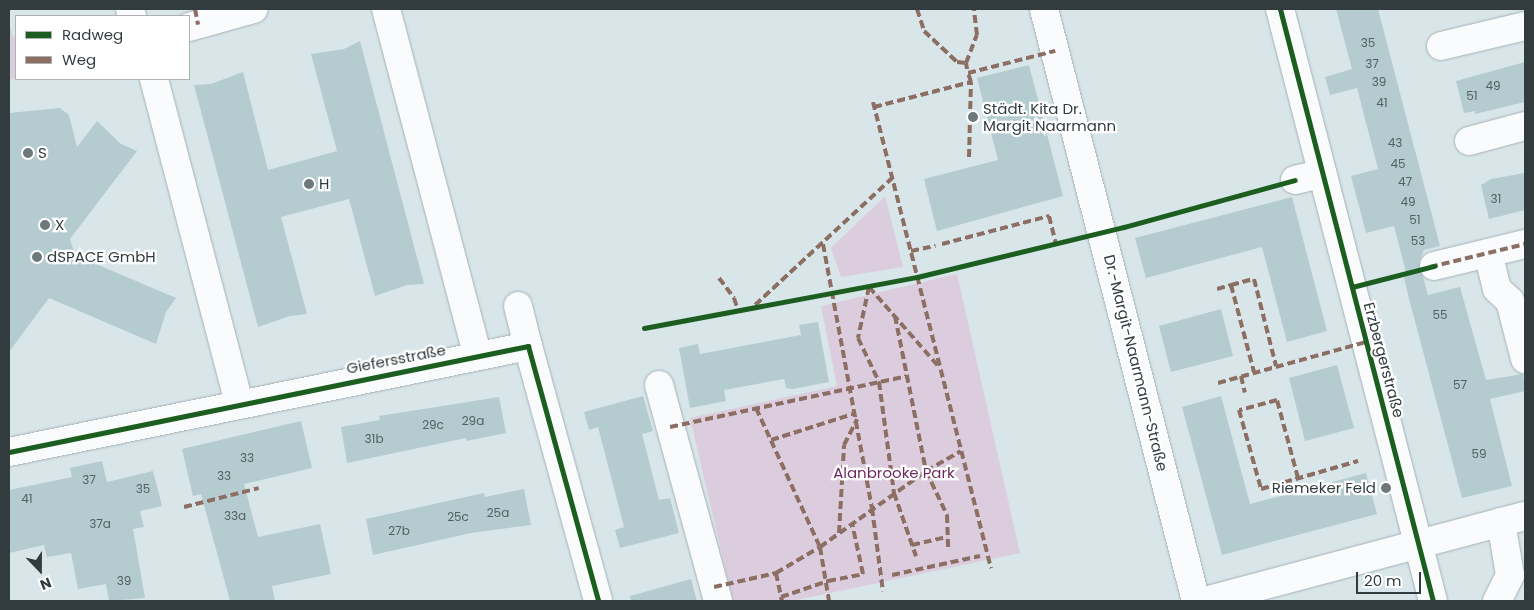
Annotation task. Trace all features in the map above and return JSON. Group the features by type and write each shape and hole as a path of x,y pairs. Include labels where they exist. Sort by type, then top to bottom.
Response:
{"street":[{"path":"190,27 254,9"},
{"path":"386,9 478,356"},
{"name":"Dr.-Margit-Naarmann-Straße","path":"1044,9 1196,601"},
{"name":"Erzbergerstraße","path":"1280,9 1433,601"},
{"path":"1441,46 1525,26"},
{"path":"154,80 238,404"},
{"path":"1469,141 1525,126"},
{"path":"1295,180 1322,174"},
{"path":"1434,266 1525,244"},
{"path":"1488,253 1498,289 1510,301 1525,360"},
{"path":"518,306 598,601"},
{"name":"Giefersstraße","path":"9,452 528,346"},
{"path":"659,385 718,601"},
{"path":"1205,601 1513,519 1510,576 1497,601"}],"green space":[{"path":"9,22 13,37 15,36 15,78 9,80"},
{"path":"885,196 903,267 841,277 831,248"},
{"name":"Alanbrooke Park","path":"957,274 1020,553 792,601 733,601 690,418 837,386 821,306"}],"building":[{"path":"1336,9 1378,9 1440,246 1424,250 1419,262 1428,295 1460,287 1486,380 1523,374 1525,391 1490,399 1512,486 1462,498 1408,295 1404,277 1407,276 1394,226 1366,233 1351,176 1378,169 1357,88 1330,95 1325,77 1352,69"},
{"name":"H","path":"360,41 424,284 407,285 375,296 349,199 281,217 307,314 290,316 258,327 194,85 211,84 243,72 268,170 337,151 311,54 344,49"},
{"path":"1525,62 1525,102 1475,114 1475,111 1464,113 1456,81"},
{"path":"1029,65 1063,196 937,231 924,179 998,160 977,78"},
{"name":"X","path":"60,108 69,115 77,147 97,121 121,144 137,151 70,239 75,255 176,298 166,312 156,344 49,298 9,352 9,113"},
{"path":"1525,173 1525,210 1489,219 1481,185 1491,179"},
{"path":"1292,197 1327,331 1287,342 1262,247 1146,278 1135,238"},
{"path":"1221,309 1233,356 1171,372 1159,326"},
{"path":"818,322 829,382 793,389 786,388 784,379 724,390 726,401 690,408 679,348 698,344 700,354 801,335 799,325"},
{"path":"1337,365 1354,428 1305,441 1289,378"},
{"path":"643,396 653,431 642,434 659,500 670,498 679,533 620,548 615,530 624,527 598,427 589,430 584,412"},
{"path":"1221,396 1250,504 1366,473 1377,514 1222,555 1182,407"},
{"path":"499,397 506,433 466,441 466,438 347,463 341,427 380,420 379,416"},
{"path":"301,421 312,468 244,484 258,537 320,524 331,574 272,586 275,601 230,601 201,494 193,496 182,449"},
{"path":"102,461 107,482 153,471 162,506 140,511 144,527 133,529 145,598 109,601 106,584 78,589 71,553 47,557 44,545 9,553 9,490 72,477 70,468"},
{"path":"524,489 531,525 471,533 373,555 366,519 484,493 485,497"},
{"path":"691,579 697,601 631,601 630,596"}],"marked path":[{"path":"195,9 198,25"},
{"path":"917,9 924,31 957,62 966,63"},
{"path":"967,69 966,63 977,35 974,9"},
{"path":"874,107 971,82 968,73 1055,51"},
{"path":"969,157 971,82"},
{"path":"873,102 991,568"},
{"path":"755,305 892,178"},
{"path":"942,244 1049,216 1056,244"},
{"path":"823,244 872,508 883,591"},
{"path":"1430,267 1525,244"},
{"path":"911,251 935,246"},
{"path":"719,278 734,298 738,310"},
{"path":"1231,285 1254,279 1276,366"},
{"path":"1217,289 1231,285 1254,372"},
{"path":"869,287 858,338 879,382 894,493 916,556"},
{"path":"869,287 939,367"},
{"path":"895,316 926,471 947,515 948,548"},
{"path":"1218,383 1366,342"},
{"path":"670,427 907,376"},
{"path":"1241,376 1245,393"},
{"path":"1298,478 1277,400 1239,410 1261,489 1358,461"},
{"path":"756,408 820,547 829,601"},
{"path":"771,440 856,413"},
{"path":"839,533 844,445 857,419"},
{"path":"714,587 776,573 820,547 926,471 961,451"},
{"path":"184,507 259,488"},
{"path":"781,597 828,581 863,574 852,523"},
{"path":"912,545 947,537"},
{"path":"892,575 980,556"},
{"path":"776,573 782,601"}],"cycle path":[{"path":"1280,9 1433,601"},
{"path":"644,328 917,277 1124,227 1295,180"},
{"path":"1352,287 1434,266"},
{"path":"9,452 528,346 598,601"}],"place":[{"name":"Städt. Kita Dr. Margit Naarmann","path":"973,117"},
{"name":"S","path":"28,153"},
{"name":"H","path":"309,184"},
{"name":"X","path":"45,225"},
{"name":"dSPACE GmbH","path":"37,257"},
{"name":"Riemeker Feld","path":"1386,488"}]}
